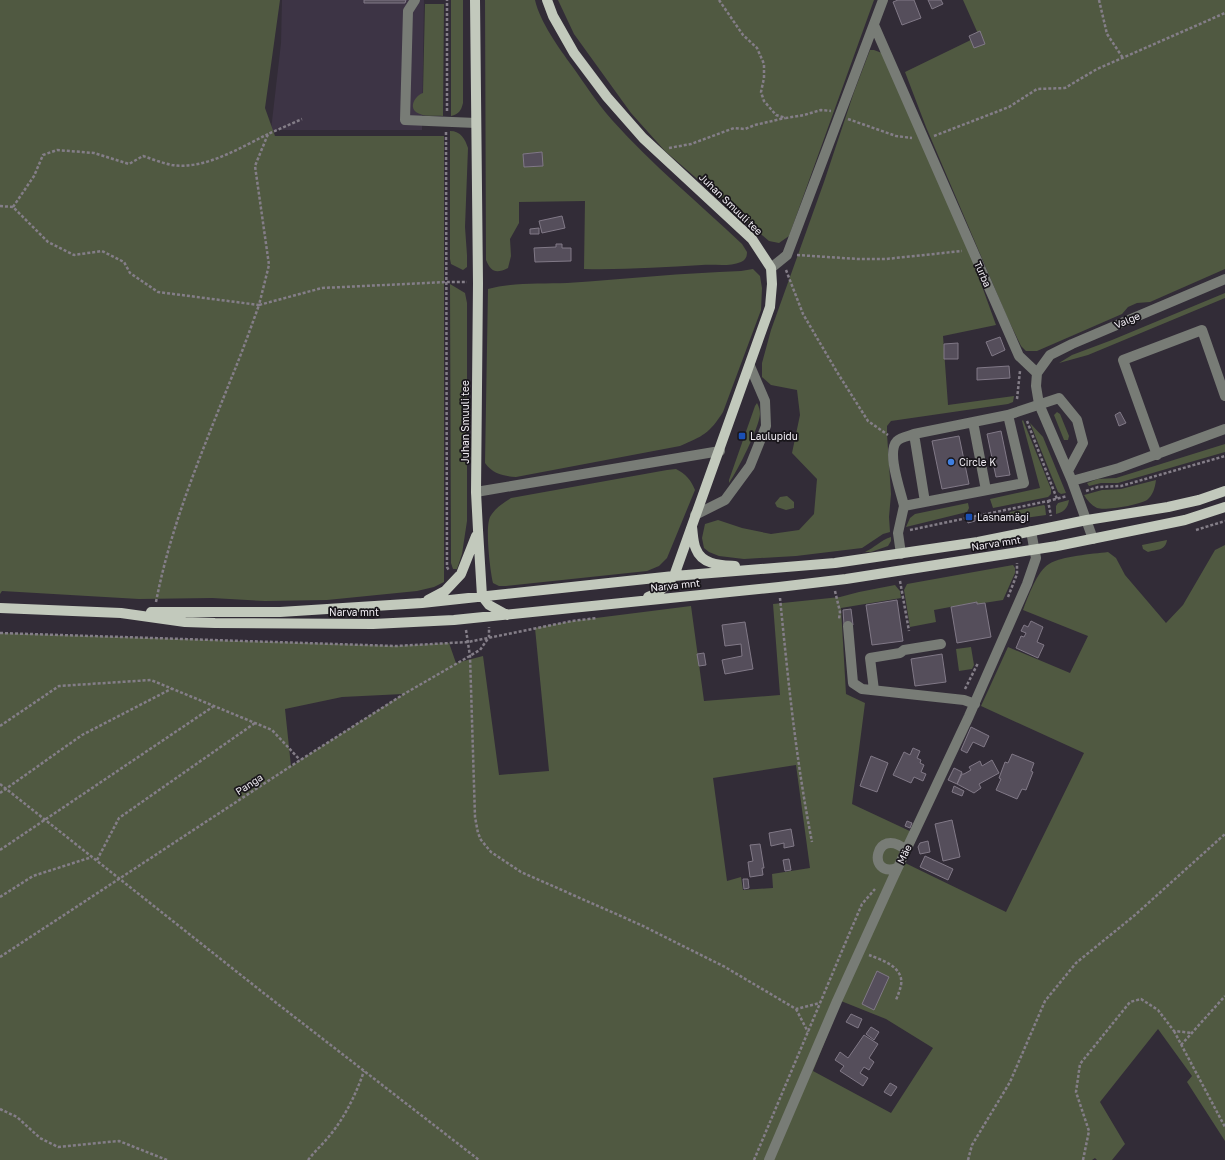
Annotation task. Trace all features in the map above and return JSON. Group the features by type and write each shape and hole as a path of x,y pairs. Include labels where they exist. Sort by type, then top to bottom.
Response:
{"main road":[{"name":"Juhan Smuuli tee","path":"475,0 478,283 476,492 482,596"},
{"name":"Juhan Smuuli tee","path":"548,0 553,16 574,53 607,97 643,138 752,239 771,268"},
{"path":"636,601 654,595 664,588 674,576 720,451 770,307 772,284 771,268"},
{"name":"Narva mnt","path":"0,608 121,613 280,612 422,603 674,576 835,563 901,554 978,542 1087,520 1168,507 1199,500 1225,491"},
{"name":"Narva mnt","path":"121,613 185,622 297,624 373,624 490,617 636,601 779,588 846,579 1093,539 1185,520 1225,507"},
{"path":"694,520 695,549 704,559 712,564 766,569"},
{"path":"422,603 445,591 461,574 478,530"},
{"path":"482,596 489,605 507,615"}],"street":[{"path":"415,0 408,11 405,120 476,123"},
{"path":"771,268 785,256 840,116 883,0"},
{"name":"Turba","path":"874,25 1019,356 1037,373"},
{"name":"Valge","path":"1037,373 1050,355 1072,344 1225,279"},
{"path":"1157,454 1124,360 1202,330 1225,396"},
{"path":"694,520 725,500 750,466 766,426 765,401 750,366"},
{"path":"1037,373 1036,386 1039,404 1068,471 1093,539"},
{"path":"901,554 898,533 904,506 892,460 894,446 896,442 902,438 914,434 1008,416 1059,398 1077,420 1083,443 1068,471"},
{"path":"904,506 1024,483 1008,416"},
{"path":"973,422 986,490"},
{"path":"1072,481 1119,468 1225,429"},
{"path":"914,434 925,502"},
{"path":"476,492 720,451"},
{"name":"Mäe","path":"769,1160 897,868 975,704 1027,584 1036,558 1032,531"},
{"path":"848,626 853,683 862,689 964,700 975,704"},
{"path":"874,690 870,658 900,653 904,650 941,644"},
{"path":"897,868 890,870 884,868 878,860 878,852 880,848 885,845 892,844 901,846 906,850"}],"path":[{"path":"447,0 447,567"},
{"path":"719,0 743,35 757,48 764,64 762,92 764,100 776,115 786,118"},
{"path":"1099,0 1107,34 1122,58"},
{"path":"658,152 691,144 734,128 745,129 755,125 786,118 804,116 820,110 830,111 896,136 924,140 1009,107 1037,89 1065,88 1097,69 1225,13"},
{"path":"13,207 34,176 43,155 57,150 94,153 129,164 143,156 173,165 193,164 212,161 302,119"},
{"path":"154,612 160,578 174,528 202,450 259,305 269,265 255,166 268,134"},
{"path":"0,206 13,207 48,242 74,255 102,251 124,262 130,273 158,292 259,305 322,288 447,282 478,283"},
{"path":"896,442 868,421 837,372 803,314 785,256 886,259 972,250"},
{"path":"1017,399 1022,359"},
{"path":"1027,421 1057,499"},
{"path":"1098,487 1122,486 1225,456"},
{"path":"908,530 1048,501 1053,527"},
{"path":"1005,602 1016,574 1016,561"},
{"path":"900,581 909,632"},
{"path":"779,588 798,760 804,805 812,842"},
{"name":"Panga","path":"0,957 300,760 404,694 480,650 489,637 490,617"},
{"path":"466,629 470,656 475,817 481,840 491,852 521,872 641,925 725,967 796,1009 808,1032"},
{"path":"965,689 982,657"},
{"path":"0,726 59,686 151,680 272,730 300,760"},
{"path":"0,793 82,735 171,688"},
{"path":"0,850 214,706"},
{"path":"97,860 119,818 256,723"},
{"path":"0,784 479,1160"},
{"path":"968,1160 972,1144 1010,1082 1045,1001 1076,963 1135,914 1225,834"},
{"path":"0,897 33,876 92,857"},
{"path":"754,1160 862,904 876,887"},
{"path":"860,951 893,966 899,974 901,983 896,1000"},
{"path":"1181,1045 1225,996"},
{"path":"1083,1160 1089,1131 1076,1092 1080,1064 1130,1002 1141,999 1158,1010 1174,1031 1225,1127"},
{"path":"796,1009 820,1003"},
{"path":"1174,1031 1193,1032"},
{"path":"308,1160 330,1136 342,1120 356,1093 364,1071"},
{"path":"0,1108 17,1117 40,1138 58,1147 119,1141 167,1160"}],"shaded area":[{"path":"282,0 424,0 422,130 271,130 281,43"}],"green space":[{"path":"0,0 280,0 265,108 275,136 444,136 444,582 434,587 417,591 327,600 265,601 212,598 139,599 2,591 0,594"},
{"path":"451,0 463,0 463,103 459,112 451,116"},
{"path":"485,0 535,0 537,8 550,34 607,114 643,153 742,244 747,252 747,255 743,261 736,264 727,265 628,269 584,269 585,201 519,202 519,223 510,239 511,256 508,268 500,271 494,271 486,260","holes":["542,152 543,166 524,167 523,154"]},
{"path":"558,0 874,0 789,236 779,243 769,241 665,151 631,113 574,34"},
{"path":"963,0 1225,0 1225,269 1150,302 1137,303 1128,307 1122,314 1037,351 1026,351 1021,346 1007,317 926,127 905,72 979,36"},
{"path":"425,4 444,4 443,116 423,115 416,112 413,106 413,103 417,97 423,93"},
{"path":"870,50 882,53 974,264 996,325 943,336 948,405 1014,396 1013,402 1008,404 891,421 887,426 891,494 889,517 890,532 883,534 862,548 796,556 744,559 719,556 704,548 702,538 705,524 718,520 742,528 771,534 799,530 814,514 817,479 792,453 800,415 797,390 771,385 762,377 762,363 771,330"},
{"path":"450,131 460,134 468,148 465,227 467,267 463,270 451,264 450,259"},
{"path":"753,269 760,276 762,288 761,310 723,412 714,425 705,434 680,446 516,477 499,474 491,470 485,463 488,289 517,284 567,283"},
{"path":"450,284 465,293 467,303 467,521 462,554 457,569 453,569 451,563"},
{"path":"1225,293 1225,298 1088,355 1059,363 1072,355"},
{"path":"757,403 760,414 756,429 729,483 729,480"},
{"path":"1057,412 1060,414 1069,436 1068,440 1064,440 1054,415"},
{"path":"1023,420 1051,489 1051,494 1048,497 993,508 990,499 1040,488 1022,421"},
{"path":"1030,423 1043,437 1066,493 1061,494 1058,492"},
{"path":"1225,444 1225,452 1118,483 1101,483 1089,486 1087,483 1098,479 1116,478"},
{"path":"676,469 688,478 695,490 667,558 659,566 647,571 506,586 499,586 493,583 488,549 490,517 494,511 511,498"},
{"path":"1156,480 1151,496 1147,500 1130,506 1101,509 1089,502 1084,495 1102,490 1121,489"},
{"path":"787,496 794,502 794,508 786,510 777,507 775,503 780,497"},
{"path":"1069,500 1065,509 1056,514 1056,506 1058,503"},
{"path":"968,503 969,508 967,512 906,527 910,518 915,514"},
{"path":"1044,505 1046,515 1010,520 1010,512"},
{"path":"891,537 891,541 888,546 871,552 865,552 884,540"},
{"path":"1167,540 1163,548 1148,552 1143,549 1142,545"},
{"path":"1225,545 1225,1141 1187,1082 1192,1076 1158,1029 1100,1102 1125,1144 1112,1160 1097,1160 1095,1158 1092,1160 0,1160 0,633 396,646 449,643 456,663 483,656 499,775 549,771 535,628 572,621 691,606 704,701 780,695 773,604 840,597 895,585 900,591 901,598 841,608 846,694 865,703 852,804 914,833 901,861 1006,912 1084,753 981,706 1008,647 1070,673 1088,636 1023,610 1037,578 1045,567 1055,561 1077,556 1108,552 1116,558 1125,575 1166,623 1183,605 1215,550","holes":["403,694 291,766 285,709 342,697","796,765 810,868 772,874 773,888 743,890 741,877 727,881 713,778","841,1001 886,1019 933,1048 891,1113 813,1071"]},
{"path":"1013,565 1015,568 1015,573 1003,600 977,604 977,602 934,610 936,622 910,627 904,590 907,584"},
{"path":"971,647 974,665 972,669 959,671 956,649"}],"building":[{"path":"364,0 406,0 405,3 364,3"},
{"path":"898,0 914,0 921,18 902,25 893,2"},
{"path":"928,0 941,0 943,4 932,9"},
{"path":"980,31 985,44 974,48 969,36"},
{"path":"542,152 543,166 524,167 523,154"},
{"path":"562,216 565,228 542,233 539,221"},
{"path":"539,228 539,234 530,234 530,229"},
{"path":"556,244 562,244 562,248 571,248 571,261 535,262 534,248 556,247"},
{"path":"1000,337 1005,350 992,356 986,342"},
{"path":"958,343 958,359 944,359 944,344"},
{"path":"1009,366 1010,378 977,380 977,368"},
{"path":"1120,412 1126,423 1119,426 1115,415"},
{"name":"Circle K","path":"1001,431 1010,475 996,477 987,434"},
{"name":"Circle K","path":"959,436 969,484 942,489 932,441"},
{"path":"975,518 975,521 968,523 967,519"},
{"path":"897,600 903,641 872,645 866,605"},
{"path":"977,602 977,604 985,603 991,637 957,643 951,607"},
{"path":"851,609 853,625 844,625 843,610"},
{"path":"1031,621 1043,627 1037,642 1044,645 1038,658 1016,648 1021,636 1024,637 1026,633 1021,631 1024,625 1028,627"},
{"path":"745,622 753,669 725,674 722,660 742,656 741,644 725,646 722,625"},
{"path":"704,653 706,665 699,666 697,654"},
{"path":"942,654 946,682 915,686 911,659"},
{"path":"971,727 989,736 984,747 973,742 967,753 961,750"},
{"path":"913,748 920,751 917,758 921,760 920,763 924,765 921,772 926,774 923,781 914,777 911,783 893,775 904,752 910,755"},
{"path":"1012,754 1034,763 1031,771 1033,772 1026,790 1022,789 1017,799 996,790 1001,779 999,778 1005,762 1008,763"},
{"path":"871,756 888,763 877,792 860,786"},
{"path":"992,760 999,773 979,784 981,788 974,793 957,784 962,774 971,770 969,767 980,761 982,766"},
{"path":"954,768 962,772 957,784 948,780"},
{"path":"954,786 964,791 962,796 952,792"},
{"path":"952,820 960,857 943,861 935,824"},
{"path":"907,821 912,823 910,828 905,826"},
{"path":"791,829 794,846 784,848 784,843 771,846 769,833"},
{"path":"928,841 930,852 920,854 918,847 920,843"},
{"path":"760,844 764,868 762,868 763,875 750,877 748,862 753,861 750,845"},
{"path":"925,856 953,869 948,880 920,867"},
{"path":"789,859 791,870 785,871 783,860"},
{"path":"743,879 748,879 749,888 744,889"},
{"path":"877,971 889,977 874,1010 862,1004"},
{"path":"851,1014 862,1019 858,1028 846,1022"},
{"path":"871,1027 879,1032 874,1040 866,1034"},
{"path":"864,1035 878,1044 869,1058 874,1062 869,1070 864,1067 860,1073 868,1078 863,1086 840,1071 844,1066 835,1060 840,1052 848,1058"},
{"path":"890,1083 897,1087 891,1096 884,1092"}],"place":[{"name":"Laulupidu","path":"742,436"},
{"name":"Circle K","path":"951,462"},
{"name":"Lasnamägi","path":"969,517"}]}
